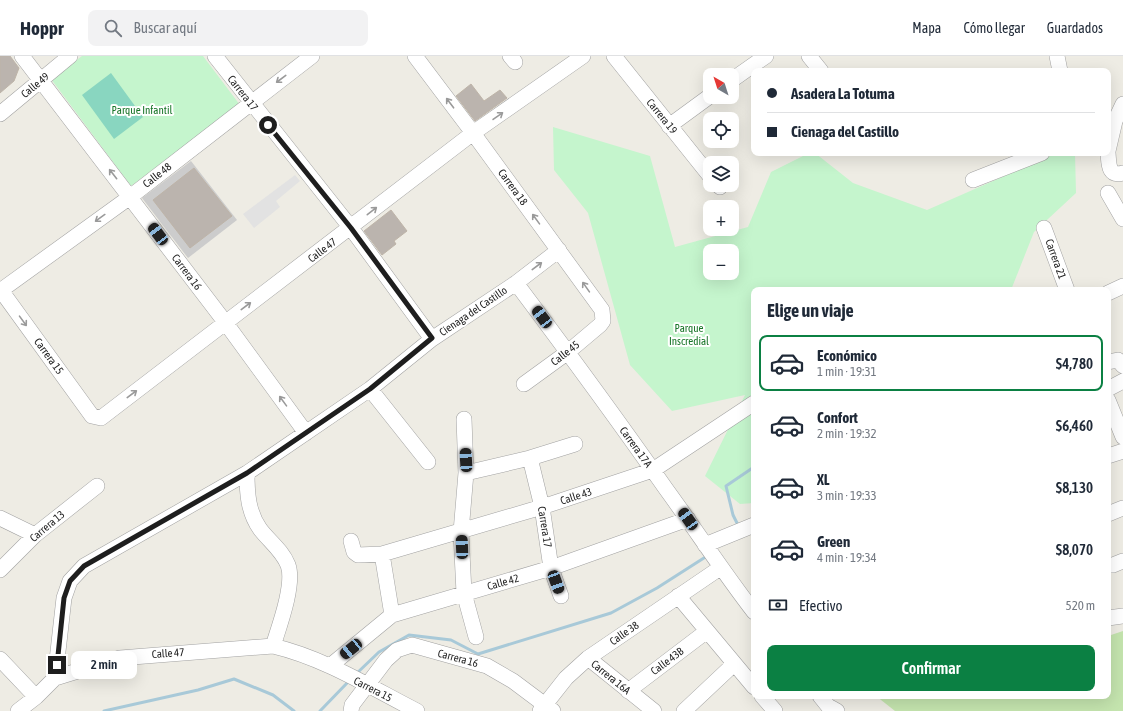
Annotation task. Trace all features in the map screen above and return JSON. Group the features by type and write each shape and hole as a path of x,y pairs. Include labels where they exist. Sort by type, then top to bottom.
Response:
{"street":[{"name":"Carrera 16","path":"22,56 225,322 306,433"},
{"name":"Calle 49","path":"0,114 70,56"},
{"name":"Carrera 17","path":"214,56 351,228 432,338"},
{"name":"Calle 48","path":"0,290 130,196 250,102 312,56"},
{"name":"Carrera 18","path":"415,56 602,310 603,321"},
{"name":"Calle 47","path":"101,418 225,322 351,228 473,133 583,56"},
{"name":"Carrera 19","path":"614,56 703,167"},
{"path":"739,75 766,56"},
{"path":"809,56 819,68"},
{"path":"1057,56 1059,68"},
{"path":"669,126 703,101"},
{"path":"1111,139 1115,121 1123,104"},
{"path":"973,180 1034,156"},
{"path":"1108,156 1109,167 1113,173 1123,173"},
{"path":"1108,193 1123,219"},
{"name":"Carrera 21","path":"1044,228 1066,287"},
{"name":"Cienaga del Castillo","path":"55,678 64,598 70,581 84,566 247,473 370,389 432,338 516,283 559,250"},
{"name":"Carrera 17A","path":"516,283 654,470 712,555 751,608"},
{"path":"1111,292 1123,286"},
{"name":"Carrera 15","path":"0,290 92,416 101,418"},
{"name":"Calle 45","path":"524,384 568,352 603,321"},
{"path":"1111,361 1118,360 1123,366"},
{"path":"1111,387 1123,381"},
{"path":"370,389 428,462"},
{"name":"Calle 43","path":"351,541 354,552 358,555 382,554 542,507 654,470 751,405"},
{"path":"1111,407 1123,437"},
{"path":"464,419 466,473 461,532 464,593 476,637"},
{"path":"466,473 530,458 575,444"},
{"path":"1111,455 1123,452"},
{"name":"Carrera 17","path":"530,458 542,507 551,568 561,596"},
{"path":"247,473 247,495 254,518 260,529 280,552 288,566 288,587 285,608 273,646"},
{"name":"Carrera 13","path":"0,570 35,535 97,486"},
{"path":"1111,513 1123,508"},
{"path":"0,518 35,535"},
{"name":"Calle 42","path":"336,669 392,615 551,568 688,519"},
{"name":"Calle 38","path":"546,709 566,678 588,658 678,596 712,555 751,527"},
{"path":"382,554 392,615"},
{"path":"678,596 751,684"},
{"path":"1111,618 1123,616"},
{"name":"Calle 43B","path":"628,691 707,631"},
{"name":"Carrera 16","path":"351,711 352,705 362,683 397,650 412,645 487,666 513,681 546,709"},
{"name":"Calle 47","path":"18,711 36,697 55,678 120,658 158,653 273,646 296,652 336,669"},
{"name":"Carrera 16A","path":"588,658 654,711"},
{"path":"0,659 36,697"},
{"path":"684,711 734,664"},
{"name":"Carrera 15","path":"336,669 417,711"}],"shaded area":[{"path":"191,161 237,220 188,258 142,198"},
{"path":"295,175 300,181 276,201 280,207 254,228 243,214"}],"green space":[{"name":"Parque Infantil","path":"82,56 203,56 240,105 131,186 51,79"},
{"path":"111,73 143,117 114,139 82,95"},
{"name":"Parque Inscredial","path":"553,127 650,156 675,247 715,236 739,236 739,229 748,227 771,172 803,156 819,156 853,183 927,210 1050,156 1075,156 1076,193 1034,232 1012,287 751,287 751,503 740,504 705,476 745,395 672,411 630,365 588,213 554,170"},
{"path":"1123,631 1123,711 895,711 880,699 1111,699 1111,635"}],"building":[{"path":"0,56 10,56 19,68 14,81 0,93"},
{"path":"471,84 484,101 500,90 507,98 475,121 456,96"},
{"path":"194,168 232,216 190,248 153,200"},
{"path":"391,210 407,231 394,241 396,244 382,255 364,231"}],"waterway":[{"path":"738,525 733,515 726,486 751,469"},
{"path":"356,674 379,652 409,635 451,640 478,654 611,613 657,588 707,556"},
{"path":"104,711 198,690 234,679 273,695 294,711"},
{"path":"320,711 349,681"}],"route":[{"path":"57,665 64,598 70,581 84,566 247,473 370,389 432,338 351,228 268,125"}]}
